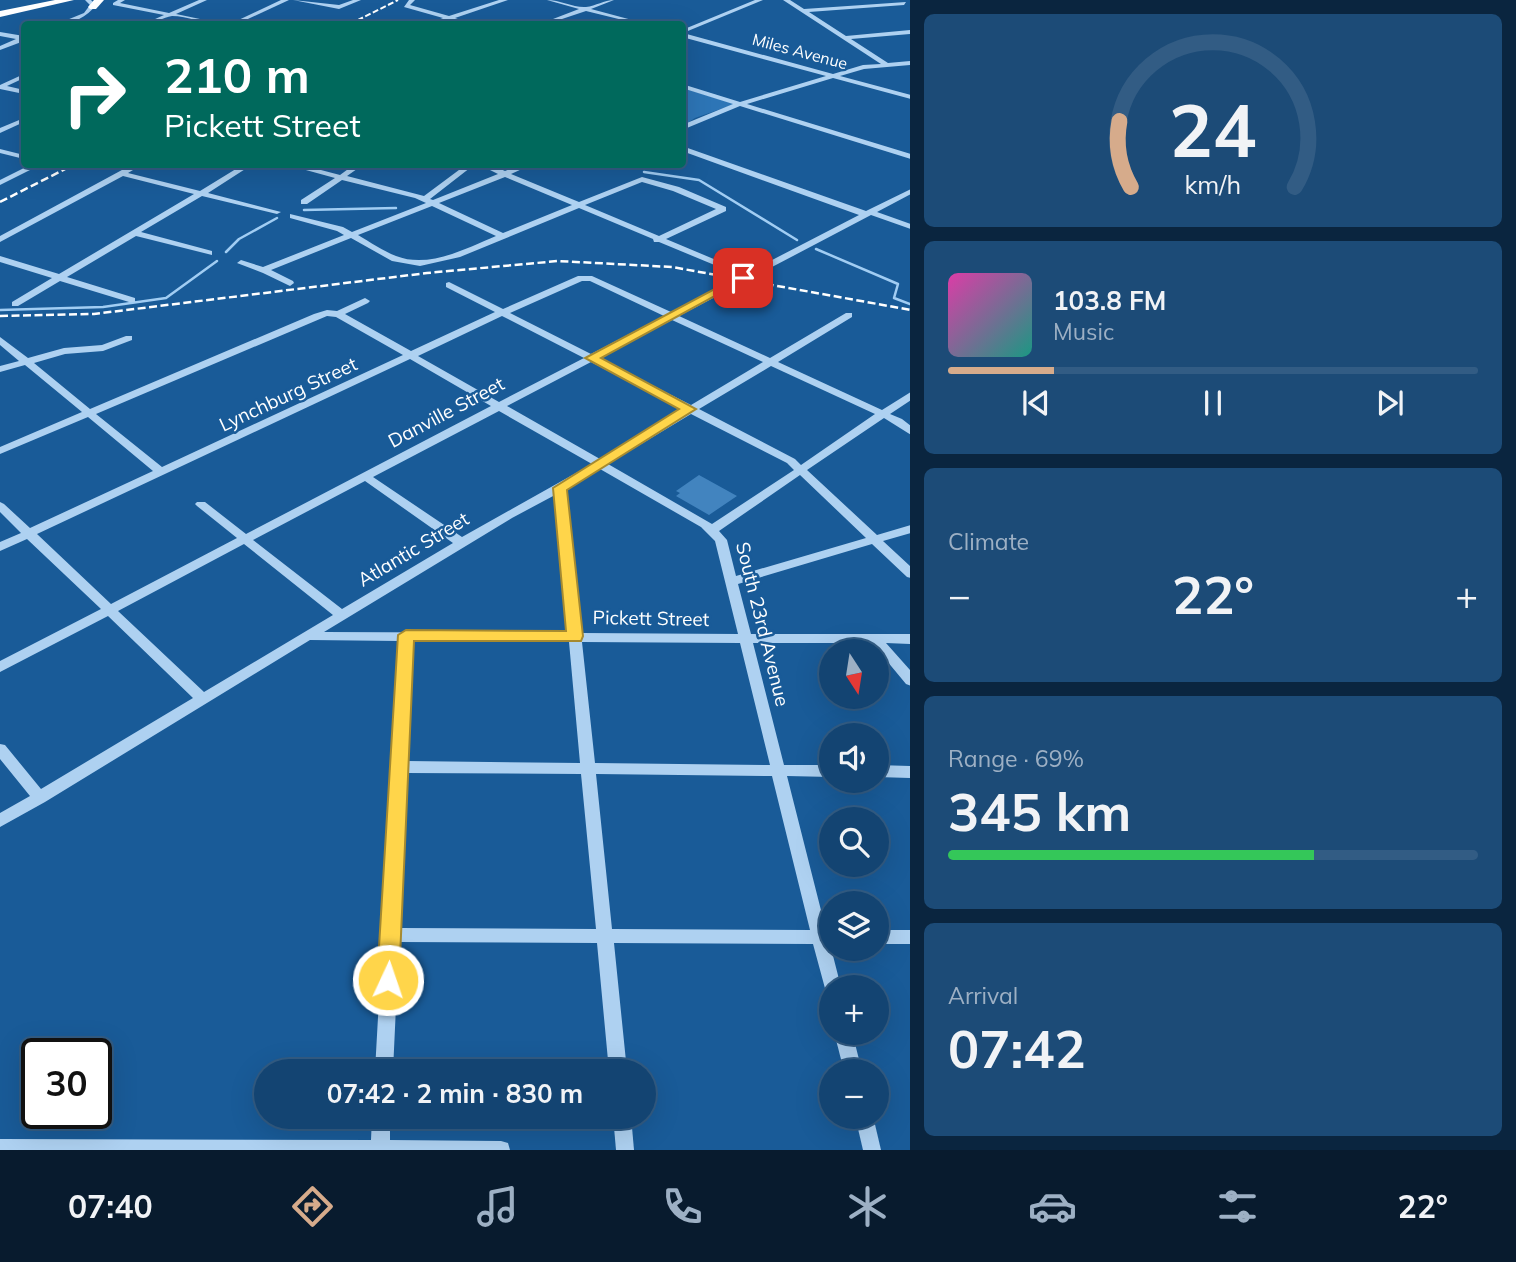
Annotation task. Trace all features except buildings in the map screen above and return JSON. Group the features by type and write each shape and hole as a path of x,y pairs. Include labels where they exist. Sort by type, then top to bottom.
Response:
{"highway":[{"path":"2,12 50,0"},
{"path":"2,12 69,0"}],"street":[{"path":"122,0 115,4 204,21"},
{"path":"155,21 204,0"},
{"path":"240,21 286,0"},
{"path":"296,0 339,7 358,0"},
{"path":"412,0 406,6 457,21"},
{"path":"442,21 505,0"},
{"path":"550,0 632,21"},
{"path":"552,21 611,0"},
{"path":"736,0 751,4"},
{"path":"686,31 760,0"},
{"path":"786,0 887,64"},
{"path":"78,21 94,2"},
{"path":"803,11 905,3"},
{"path":"844,38 910,32"},
{"path":"0,34 21,38"},
{"name":"Miles Avenue","path":"686,34 910,97"},
{"path":"0,48 21,40"},
{"path":"686,126 743,103 863,67 910,63"},
{"path":"0,87 21,77"},
{"path":"0,87 21,91"},
{"path":"686,87 910,157"},
{"path":"0,131 21,121"},
{"path":"686,149 910,227"},
{"path":"0,151 21,157"},
{"path":"0,183 31,168"},
{"path":"0,239 132,168"},
{"path":"15,304 244,168"},
{"path":"304,168 428,201 503,236"},
{"path":"304,202 355,168"},
{"path":"428,201 467,168"},
{"path":"491,168 747,276"},
{"path":"263,270 428,201 520,168"},
{"path":"122,174 277,212"},
{"path":"293,216 352,235 396,258 427,262 457,255 646,179 723,209 657,240"},
{"name":"Danville Street","path":"0,667 910,192"},
{"path":"135,233 209,253"},
{"path":"0,259 132,300"},
{"path":"241,263 290,283"},
{"name":"Lynchburg Street","path":"0,547 576,279 592,279 671,316"},
{"path":"449,285 784,457 910,573"},
{"path":"0,451 317,316 338,314 365,301"},
{"name":"South 23rd Avenue","path":"338,314 599,463 712,530 721,540 778,771 819,915"},
{"name":"Atlantic Street","path":"0,821 508,515 560,488 849,315"},
{"path":"671,316 908,427"},
{"path":"0,369 64,351 95,350 129,338"},
{"path":"0,340 161,472"},
{"path":"712,530 910,396"},
{"path":"365,476 462,543"},
{"path":"560,488 617,1059"},
{"path":"201,504 341,615"},
{"path":"0,506 203,699"},
{"path":"733,580 910,529"},
{"path":"385,1059 406,635"},
{"name":"Pickett Street","path":"307,636 819,639"},
{"name":"Pickett Street","path":"889,640 910,639"},
{"path":"889,655 910,680"},
{"path":"0,749 40,798"},
{"path":"400,767 819,771"},
{"path":"889,771 910,772"},
{"path":"391,935 819,936"},
{"path":"889,937 910,937"},
{"path":"380,1150 381,1129"},
{"path":"623,1129 625,1150"},
{"path":"867,1129 872,1150"},
{"path":"0,1148 501,1150"}],"shaded area":[{"path":"686,89 735,104 695,118 686,124"}],"waterway":[{"path":"644,172 699,180 797,240"},
{"path":"304,210 396,208"},
{"path":"226,252 239,239 277,218"},
{"path":"816,249 898,284 894,298 910,304"},
{"path":"0,310 103,307 166,298 217,261"}],"railway":[{"path":"356,21 398,0"},
{"path":"0,202 67,168"},
{"path":"0,316 94,314 427,273 558,261 672,267 910,310"}],"route":[{"path":"388,980 406,635 575,636 560,488 689,409 591,358 743,278"}]}
